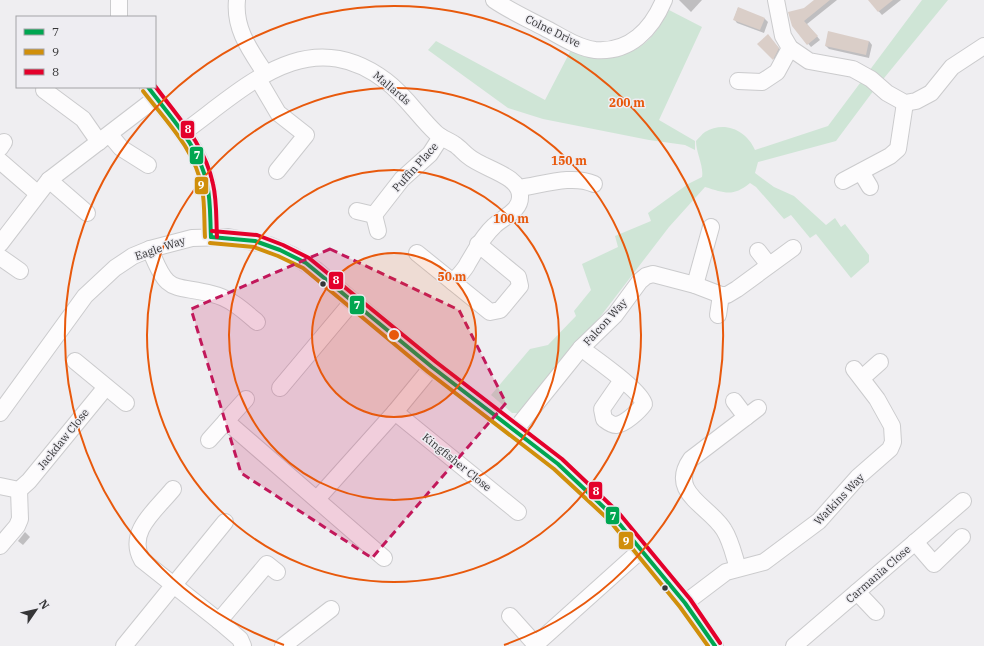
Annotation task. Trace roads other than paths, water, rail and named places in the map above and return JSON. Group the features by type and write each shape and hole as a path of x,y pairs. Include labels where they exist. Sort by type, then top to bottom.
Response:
{"street":[{"path":"119,0 119,16"},
{"path":"237,0 238,22 241,32 278,113 306,135 277,171"},
{"name":"Colne Drive","path":"494,0 577,44 595,50 618,48 641,35 650,28 664,0"},
{"path":"776,0 783,36 790,48 809,61 853,69 871,79 887,93 905,103 916,101 931,93 952,67 984,46"},
{"path":"738,81 764,88 777,72 790,48"},
{"name":"Mallards","path":"184,132 261,76 284,64 310,58 337,58 360,64 376,74 404,95 441,138 454,144 482,166 511,178 519,188"},
{"path":"44,90 83,119 104,139 148,165"},
{"path":"0,244 37,193 49,180 104,139 152,92 184,132 198,155 207,180 212,237"},
{"path":"844,181 890,156 898,149 905,103"},
{"name":"Puffin Place","path":"374,215 402,179 430,154 441,138"},
{"path":"0,161 37,193"},
{"path":"861,172 870,187"},
{"path":"49,180 87,213"},
{"path":"453,282 468,265 478,244 494,226 516,209 520,202 519,188 574,180 587,181 594,184"},
{"path":"357,211 374,215 378,231"},
{"path":"695,285 711,227"},
{"name":"Eagle Way","path":"0,413 85,296 115,268 133,256 179,240 212,237 248,240 280,250 316,270 432,367 515,430 590,492 613,516 685,603 715,646"},
{"path":"417,253 490,312 500,310 520,286 518,277 478,244"},
{"path":"718,315 721,295 727,295 737,289 793,248"},
{"path":"150,249 161,276 170,284 181,290 212,294 223,298 241,308 257,322"},
{"path":"758,251 769,265"},
{"path":"0,256 20,271"},
{"name":"Falcon Way","path":"515,430 581,348 615,315 640,281 646,276 653,274 695,285 721,295"},
{"path":"280,388 353,301"},
{"path":"581,348 622,380"},
{"path":"75,361 126,403"},
{"name":"Watkins Way","path":"685,603 726,572 764,562 819,521 858,477 890,450 893,442 892,426 877,399 858,373 880,362"},
{"path":"317,499 395,412 432,367"},
{"name":"Jackdaw Close","path":"19,490 29,481 106,387"},
{"path":"209,440 246,399"},
{"path":"734,401 746,417"},
{"path":"738,568 725,531 720,524 694,500 685,486 683,478 686,466 691,459 758,408"},
{"name":"Kingfisher Close","path":"395,412 518,512"},
{"path":"226,421 384,558"},
{"path":"0,486 19,490 20,519 17,526 0,546"},
{"path":"173,489 140,530 136,541 137,551 142,560 219,621 240,639 243,646"},
{"name":"Carmania Close","path":"794,646 963,501"},
{"path":"124,646 225,522"},
{"path":"915,542 934,564 962,537"},
{"path":"510,616 535,645 641,550"},
{"path":"219,621 267,564 277,572"},
{"path":"857,592 876,612"},
{"path":"283,646 331,609"}]}
